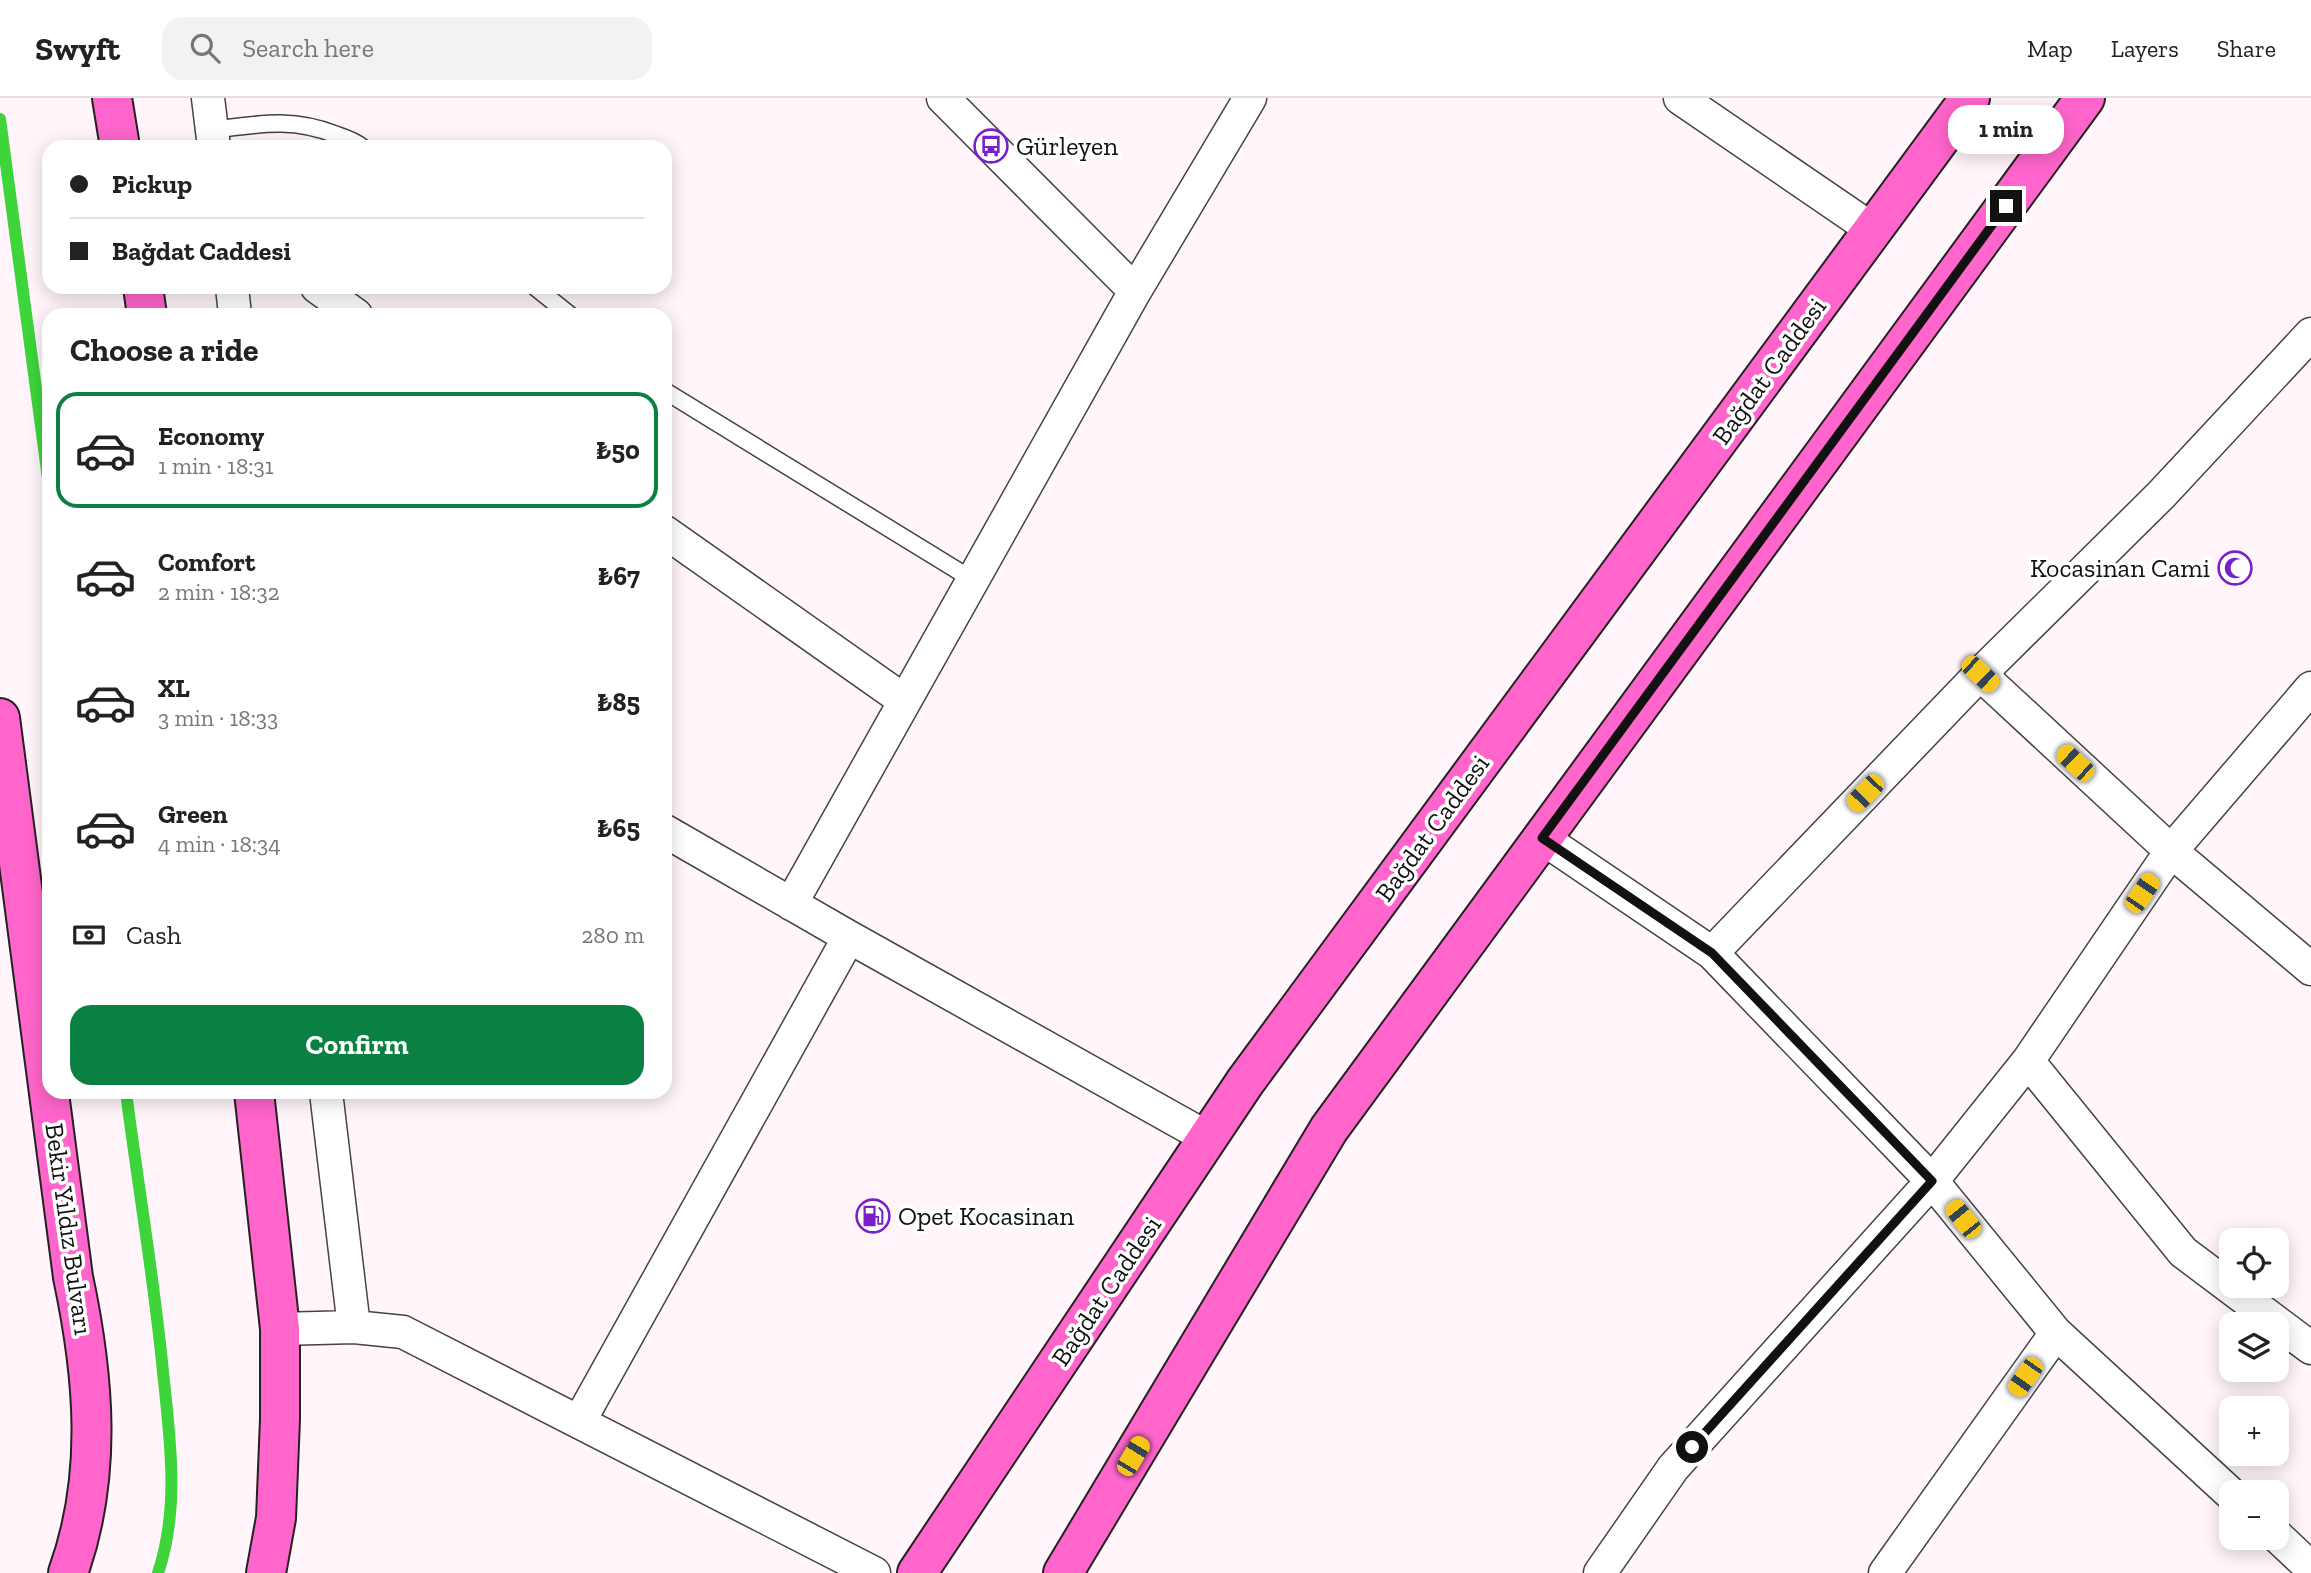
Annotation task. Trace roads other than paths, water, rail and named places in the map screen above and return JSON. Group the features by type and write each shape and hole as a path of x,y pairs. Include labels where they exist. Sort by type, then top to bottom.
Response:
{"main road":[{"path":"112,98 119,140"},
{"name":"Bağdat Caddesi","path":"917,1573 1261,1059 1970,98"},
{"path":"1063,1573 1329,1129 2085,98"},
{"name":"Bekir Yıldız Bulvarı","path":"0,718 42,1041"},
{"name":"Bekir Yıldız Bulvarı","path":"50,1099 71,1264 89,1369 92,1415 92,1461 86,1507 68,1573"},
{"path":"255,1099 280,1329 276,1518 267,1573"}],"street":[{"path":"208,98 213,139"},
{"path":"943,98 1135,291"},
{"path":"791,904 1135,291 1250,98"},
{"path":"1680,98 1873,230"},
{"path":"327,294 346,308"},
{"path":"1712,953 1980,674 2161,495 2311,334"},
{"path":"672,537 905,701"},
{"path":"1980,674 2171,851 2311,969"},
{"path":"1600,1573 1673,1468 1932,1181 2028,1061 2171,851 2311,688"},
{"path":"672,835 1208,1138"},
{"path":"1542,838 1712,953 1932,1181 2056,1333 2219,1483"},
{"path":"579,1422 849,937"},
{"path":"2028,1061 2183,1252 2311,1348"},
{"path":"327,1099 354,1327"},
{"path":"280,1329 354,1327 403,1332 874,1573"},
{"path":"1885,1573 2056,1333"},
{"path":"2289,1547 2311,1568"}],"lane":[{"path":"213,139 284,122 321,128 351,140"},
{"path":"544,294 561,308"},
{"path":"672,395 973,580"}],"waterway":[{"path":"0,119 42,434"},
{"path":"127,1099 155,1302 170,1448 169,1524 158,1573"}],"place":[{"name":"Gürleyen","path":"991,146"},
{"name":"Kocasinan Cami","path":"2235,568"},
{"name":"Opet Kocasinan","path":"873,1216"}]}
